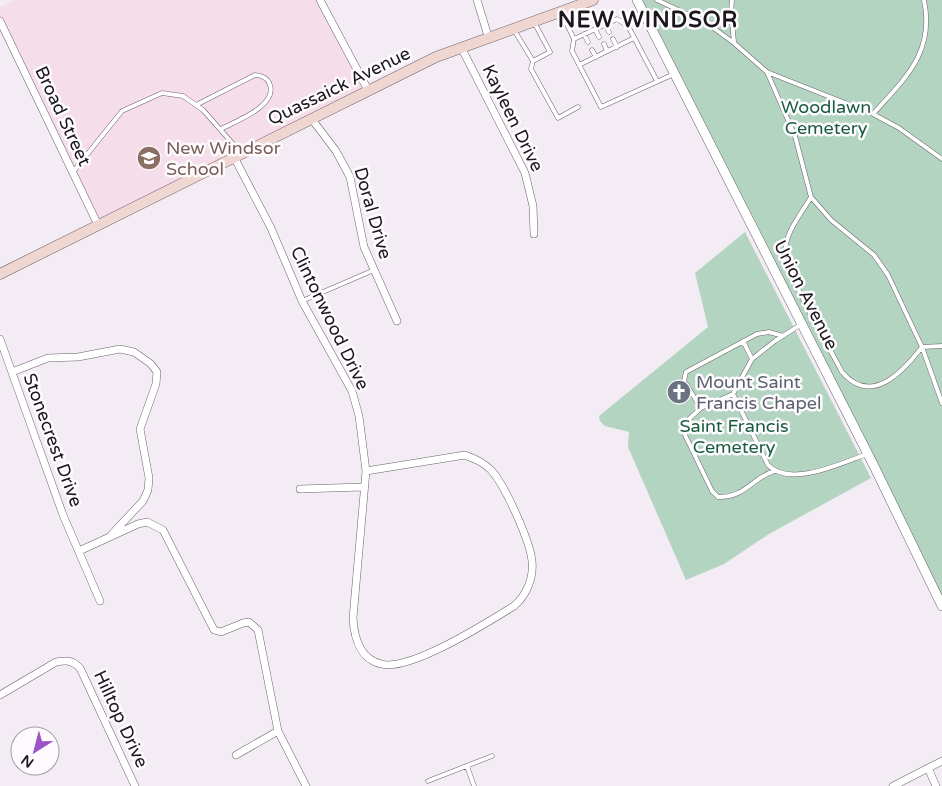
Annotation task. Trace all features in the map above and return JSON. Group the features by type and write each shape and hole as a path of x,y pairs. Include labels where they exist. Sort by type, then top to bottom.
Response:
{"main road":[{"name":"Quassaick Avenue","path":"0,274 311,118 461,46 593,0"}],"street":[{"path":"320,0 368,90"},
{"path":"477,0 488,36"},
{"name":"Union Avenue","path":"637,0 868,453 942,606"},
{"name":"Broad Street","path":"0,21 98,225"},
{"name":"Kayleen Drive","path":"461,46 525,173 533,206 534,234"},
{"name":"Doral Drive","path":"311,118 336,151 350,177 364,247 397,321"},
{"name":"Clintonwood Drive","path":"238,155 302,301 352,391 358,416 366,471 353,618 357,642 365,654 381,664 400,665 458,639 514,606 522,599 530,581 533,562 526,537 492,472 480,460 465,455 366,471"},
{"name":"Stonecrest Drive","path":"0,339 63,515 100,601"},
{"path":"12,372 48,358 78,357 120,349 142,356 157,372 156,384 140,428 149,478 148,490 143,501 110,536"},
{"path":"300,489 364,487"},
{"path":"79,551 138,524 147,522 157,525 163,530 214,630 221,632 249,622 256,627 278,731 306,786"},
{"name":"Hilltop Drive","path":"0,696 56,662 67,660 78,666 135,786"},
{"path":"236,755 278,731"},
{"path":"893,786 942,761"},
{"path":"928,768 936,786"}],"lane":[{"path":"657,0 708,24 734,43 767,72 873,114 899,128 942,159"},
{"path":"732,0 731,12 734,43"},
{"path":"873,114 904,81 923,49 927,33 924,0"},
{"path":"561,12 574,39 572,52 601,107 674,73"},
{"path":"574,39 617,19 628,26 657,81"},
{"path":"533,21 550,52 533,62"},
{"path":"605,24 609,32"},
{"path":"513,28 533,62 532,69 558,118 578,108"},
{"path":"595,29 599,36"},
{"path":"584,34 588,42"},
{"path":"579,65 634,38"},
{"path":"612,39 617,47"},
{"path":"604,44 607,51"},
{"path":"592,50 596,57"},
{"path":"767,72 795,136 811,196 831,220 881,264 899,294 922,347 942,403"},
{"path":"196,106 255,75 261,75 267,79 271,92 267,104 221,129"},
{"path":"73,172 122,111 162,93 183,96 196,106 221,129 238,155"},
{"path":"811,196 787,238 785,255 788,265 842,372 857,385 867,387 880,384 898,374 922,347 942,346"},
{"path":"302,301 374,270"},
{"path":"802,324 782,336 752,359 733,394 701,408 689,419 685,435 712,491 718,497 731,498 749,488 766,474 774,472 788,475 820,470 868,453"},
{"path":"701,408 684,381 686,372 757,334 769,332 782,336"},
{"path":"743,341 752,359"},
{"path":"733,394 768,465 774,472"},
{"path":"428,781 492,756"},
{"path":"467,766 474,786"}],"shaded area":[{"name":"New Windsor School","path":"14,0 320,0 368,90 98,225 0,22 0,7"}],"green space":[{"name":"Woodlawn Cemetery","path":"637,0 942,0 942,606"},
{"name":"Saint Francis Cemetery","path":"745,232 871,478 769,534 724,564 686,580 628,447 629,432 605,426 600,421 599,416 708,327 695,273"}],"place":[{"name":"New Windsor School","path":"149,158"},
{"name":"Mount Saint Francis Chapel","path":"679,392"}],"district":[{"name":"NEW WINDSOR","path":"648,19"}]}
